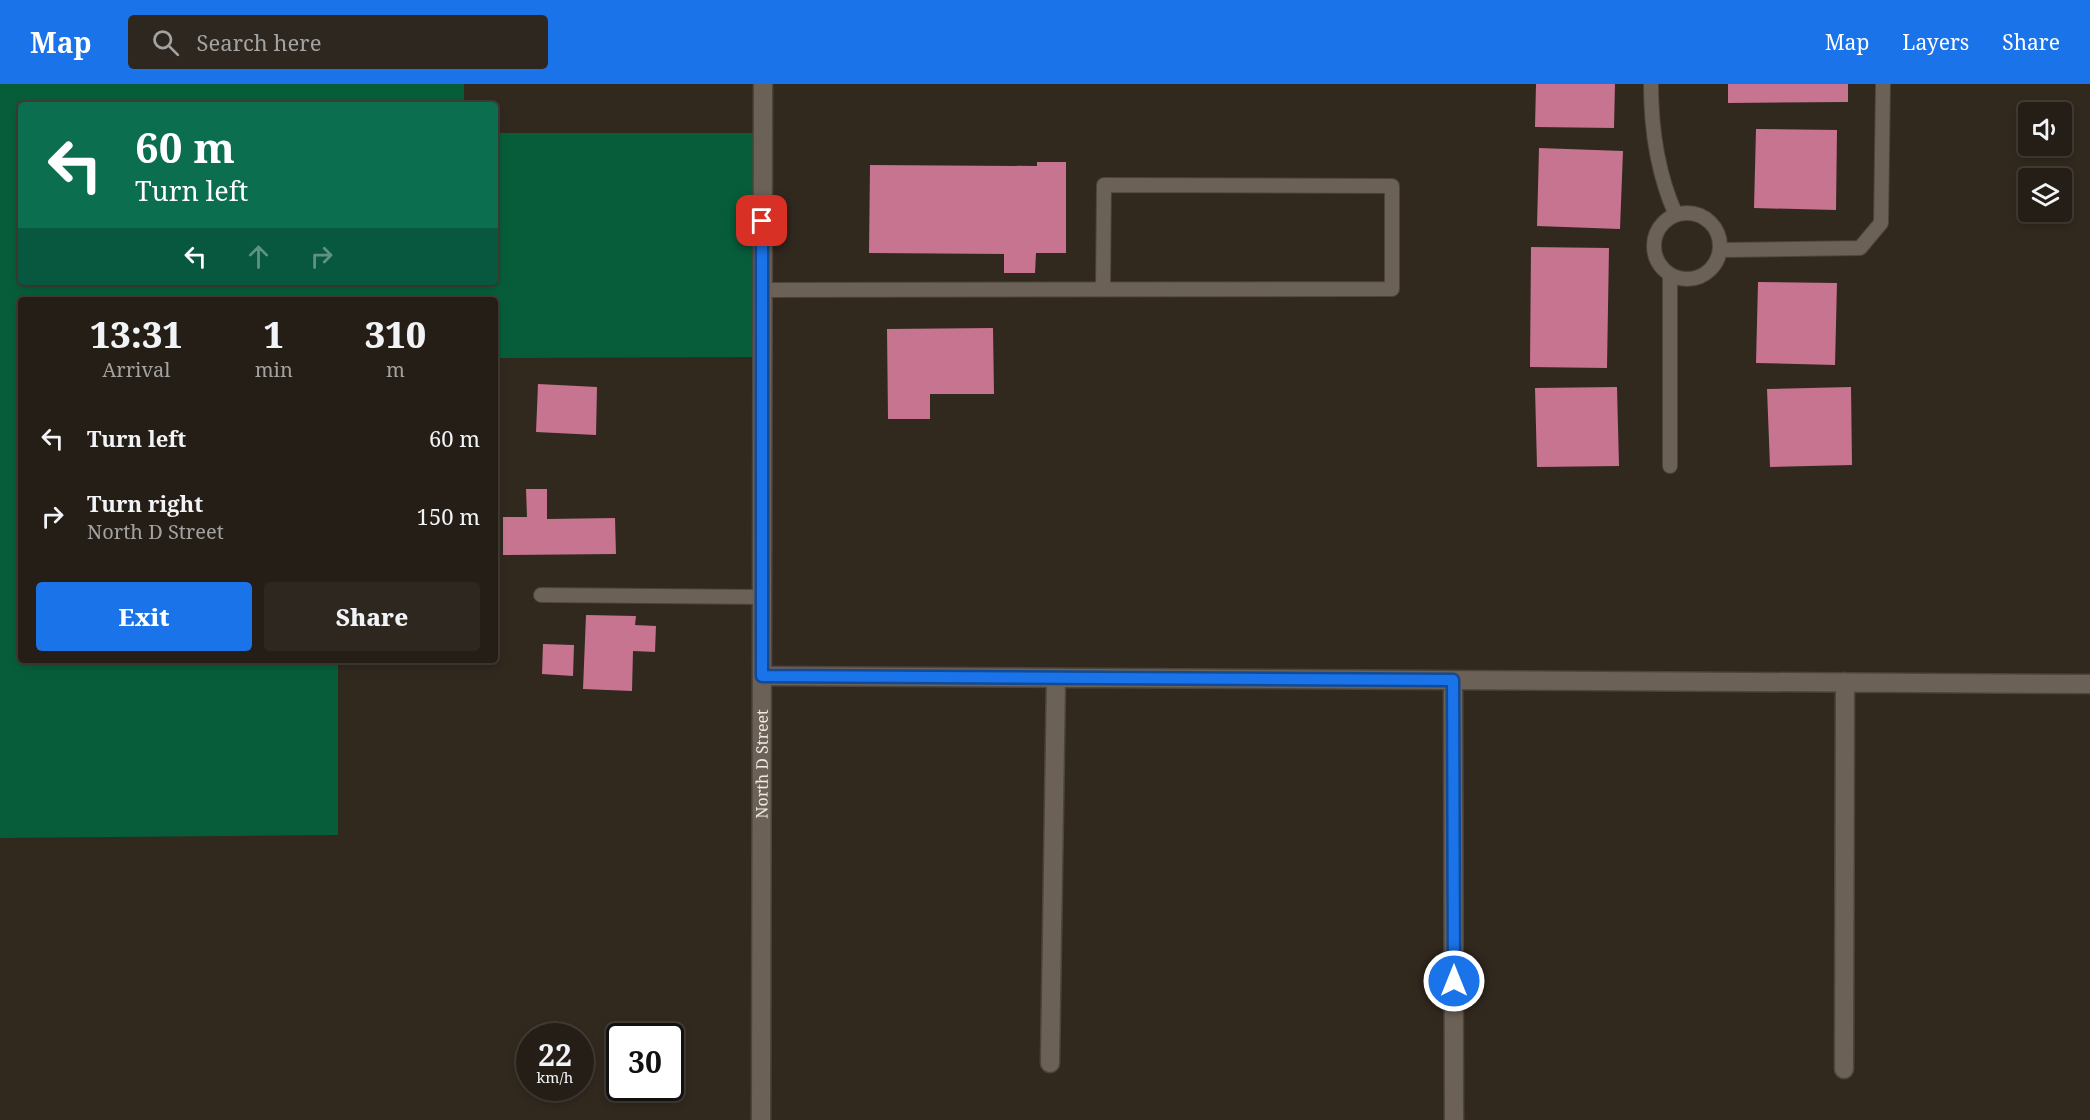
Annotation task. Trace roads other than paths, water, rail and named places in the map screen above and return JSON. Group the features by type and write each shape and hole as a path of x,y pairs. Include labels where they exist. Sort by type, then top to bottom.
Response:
{"street":[{"name":"North D Street","path":"761,1120 763,84"},
{"path":"762,676 2090,684"},
{"path":"1050,1063 1056,678"},
{"path":"1453,680 1454,1120"},
{"path":"1844,1069 1845,682"}],"lane":[{"path":"1651,84 1655,148 1666,192 1676,215"},
{"path":"1721,250 1860,248 1881,223 1883,84"},
{"path":"761,290 1392,289 1392,186 1104,185 1103,289"},
{"path":"1687,213 1698,215 1708,220 1716,229 1721,250 1718,261 1702,277 1691,280 1680,279 1670,275 1656,259 1655,238 1659,228 1676,215 1687,213"},
{"path":"1670,275 1670,466"},
{"path":"540,595 762,597"}]}
